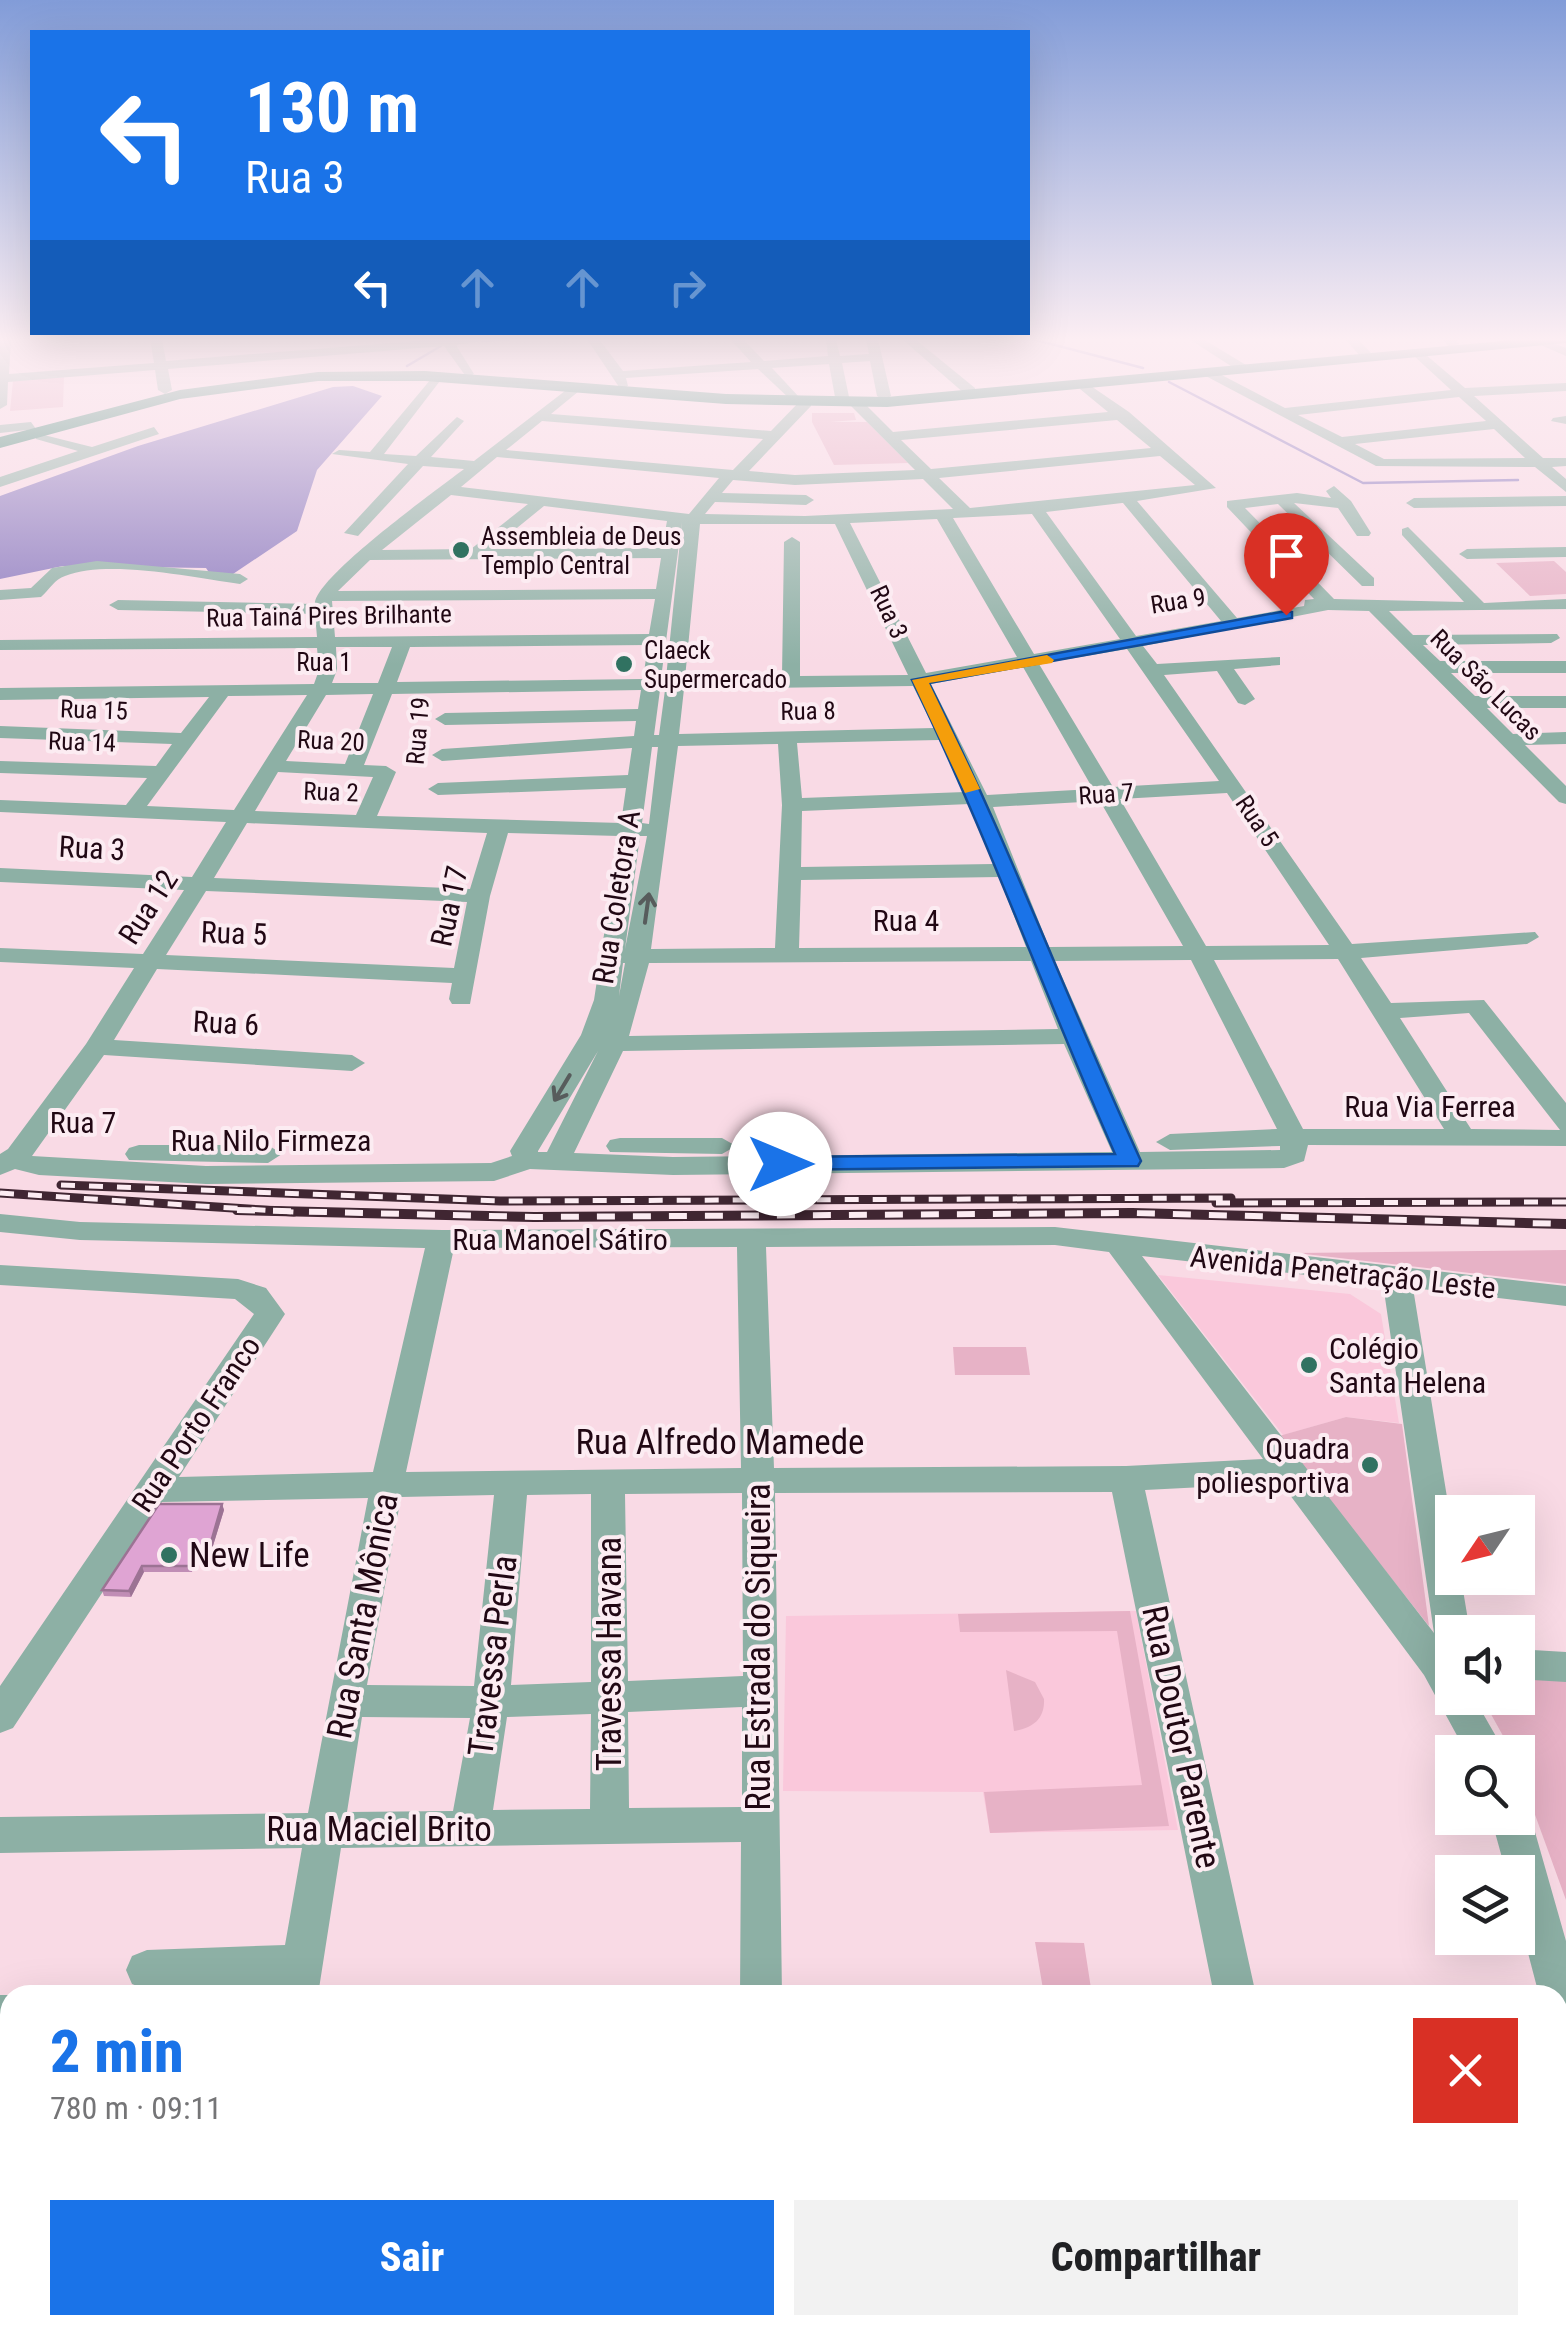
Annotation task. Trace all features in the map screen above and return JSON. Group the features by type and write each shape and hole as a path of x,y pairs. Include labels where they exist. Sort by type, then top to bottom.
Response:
{"street":[{"path":"82,448 88,450"},
{"path":"0,482 95,448"},
{"path":"374,456 380,448"},
{"path":"352,533 430,448"},
{"path":"322,686 328,670 322,640 322,603 366,554 502,448"},
{"path":"684,518 761,448"},
{"path":"904,448 967,514"},
{"path":"450,490 684,518 841,520 1036,509 1208,487 1162,448"},
{"path":"1356,448 1374,460 1396,465 1566,462"},
{"path":"1524,448 1566,487"},
{"path":"496,453 732,476 819,480 929,474 1164,450"},
{"path":"339,454 478,466"},
{"path":"1330,486 1363,532"},
{"path":"1345,504 1280,494 1233,503 1280,555 1337,603 1478,608 1566,604"},
{"path":"1280,494 1368,582"},
{"path":"708,497 806,500"},
{"path":"1128,500 1228,618"},
{"path":"476,554 541,501"},
{"path":"1414,504 1566,501"},
{"name":"Rua 5","path":"1036,509 1154,670 1387,1012 1465,1141"},
{"path":"369,516 412,520"},
{"path":"561,1154 672,1166 1289,1148 1199,953 944,516"},
{"name":"Rua Coletora A","path":"561,1154 601,1044 640,956 675,681 664,594 668,554 684,518"},
{"name":"Rua Coletora A","path":"526,1154 601,1044 629,830 645,743 649,682 667,632 684,518"},
{"name":"Rua 3","path":"841,520 948,734 1073,1036 1126,1152"},
{"path":"1408,532 1478,608"},
{"path":"790,678 792,542"},
{"path":"1280,555 1341,552"},
{"path":"1467,554 1566,552"},
{"path":"366,554 668,554"},
{"path":"0,595 27,595 42,590 51,575 68,570 153,570 240,579"},
{"path":"96,643 120,600 322,603 664,594"},
{"name":"Rua 9","path":"649,682 918,674 1029,658 1228,618 1337,603"},
{"name":"Rua 9","path":"1130,639 1337,603"},
{"name":"Rua São Lucas","path":"1374,606 1566,798"},
{"path":"1519,606 1566,652"},
{"name":"Rua Tainá Pires Brilhante","path":"0,645 404,640 452,663 667,632"},
{"path":"1406,640 1551,638"},
{"path":"354,768 404,640"},
{"path":"1154,670 1273,661"},
{"name":"Rua 1","path":"0,694 384,688 452,663 649,682"},
{"name":"Rua 19","path":"427,825 438,789 452,663"},
{"path":"1222,665 1245,699"},
{"path":"1434,667 1566,667"},
{"name":"Rua 12","path":"10,1160 97,1048 322,686"},
{"path":"133,811 224,689"},
{"path":"1468,702 1566,702"},
{"path":"445,719 648,715"},
{"name":"Rua 15","path":"0,732 186,739"},
{"name":"Rua 8","path":"442,755 669,740 948,734"},
{"path":"787,736 792,805 787,953"},
{"path":"1504,740 1566,738"},
{"name":"Rua 20","path":"273,766 386,772 364,821"},
{"name":"Rua 14","path":"0,767 162,772"},
{"path":"1542,776 1566,776"},
{"path":"438,789 637,781"},
{"name":"Rua 7","path":"792,805 1233,786"},
{"name":"Rua 2","path":"0,806 427,825 659,829"},
{"name":"Rua 17","path":"463,987 479,896 499,827"},
{"path":"791,874 1007,870"},
{"name":"Rua 3","path":"0,875 479,896"},
{"name":"Rua 4","path":"613,956 1346,952 1527,936"},
{"name":"Rua 5","path":"0,954 463,987"},
{"path":"1387,1012 1475,1006 1532,1072 1566,1123"},
{"path":"601,1044 1073,1036"},
{"name":"Rua 6","path":"97,1048 352,1062"},
{"name":"Rua Via Ferrea","path":"1289,1148 1566,1138"},
{"name":"Rua 7","path":"10,1160 268,1154"},
{"name":"Rua Nilo Firmeza","path":"10,1160 39,1166 206,1175 494,1172 526,1154 561,1154"},
{"name":"Rua Manoel Sátiro","path":"0,1223 80,1231 442,1239 1054,1236 1120,1247"},
{"name":"Rua Estrada do Siqueira","path":"751,1238 759,1483 762,1985"},
{"name":"Rua Santa Mônica","path":"300,1980 387,1484 442,1239"},
{"path":"1120,1247 1287,1470 1435,1652"},
{"name":"Avenida Penetração Leste","path":"1120,1247 1566,1296"},
{"name":"Rua Porto Franco","path":"0,1275 238,1289 266,1304 270,1314 0,1717"},
{"path":"1396,1279 1442,1615"},
{"name":"Rua Alfredo Mamede","path":"152,1490 512,1482 1126,1479 1287,1470"},
{"name":"Rua Doutor Parente","path":"1126,1479 1234,1985"},
{"name":"Travessa Perla","path":"470,1830 490,1702 512,1482"},
{"name":"Travessa Havana","path":"608,1483 610,1824"},
{"path":"1535,1665 1566,1667"},
{"path":"346,1701 490,1702 759,1691"},
{"name":"Rua Maciel Brito","path":"0,1835 758,1824"},
{"path":"1515,1835 1557,1985"},
{"path":"147,1970 300,1980"}],"shaded area":[{"path":"133,448 336,448 317,470 297,531 230,576 210,574 206,568 63,566 0,579 0,496"},
{"path":"825,448 893,448 908,463 834,465"},
{"path":"1554,561 1566,572 1566,594 1530,596 1496,563"},
{"path":"1566,1250 1566,1284 1296,1253"},
{"name":"Colégio Santa Helena","path":"1158,1275 1350,1294 1381,1314 1399,1423 1346,1417 1283,1435"},
{"path":"953,1347 1026,1347 1030,1375 955,1375"},
{"path":"1346,1417 1402,1424 1429,1626 1279,1436"},
{"path":"1130,1611 1169,1826 990,1833 984,1792 1142,1785 1117,1631 960,1632 958,1614"},
{"path":"1136,1611 1178,1830 990,1833 983,1792 783,1791 786,1616"},
{"path":"1006,1670 1035,1682 1044,1699 1042,1712 1027,1728 1014,1731"},
{"path":"1535,1671 1566,1675 1566,1900 1535,1815 1535,1735 1503,1735 1491,1715 1535,1715"},
{"path":"1035,1942 1084,1943 1090,1985 1042,1985"}],"building":[{"name":"New Life","path":"159,1504 222,1504 207,1556 193,1556 190,1566 142,1566 129,1591 102,1590"}],"waterway":[{"path":"1296,448 1363,483 1518,480"}],"railway":[{"path":"61,1185 500,1201 1231,1198"},
{"path":"0,1193 278,1211"},
{"path":"1216,1203 1566,1202"},
{"path":"237,1210 278,1211"},
{"path":"278,1211 534,1217 1132,1213 1566,1224"},
{"path":"278,1211 294,1212"}],"slow traffic":[{"path":"971,789 920,680 1047,660"}],"place":[{"name":"Assembleia de Deus Templo Central","path":"461,550"},
{"name":"Claeck Supermercado","path":"624,664"},
{"name":"Colégio Santa Helena","path":"1309,1365"},
{"name":"Quadra poliesportiva","path":"1370,1465"},
{"name":"New Life","path":"169,1555"}],"route":[{"path":"780,1164 1130,1161 1073,1036 980,802 920,680 1286,615"}]}
